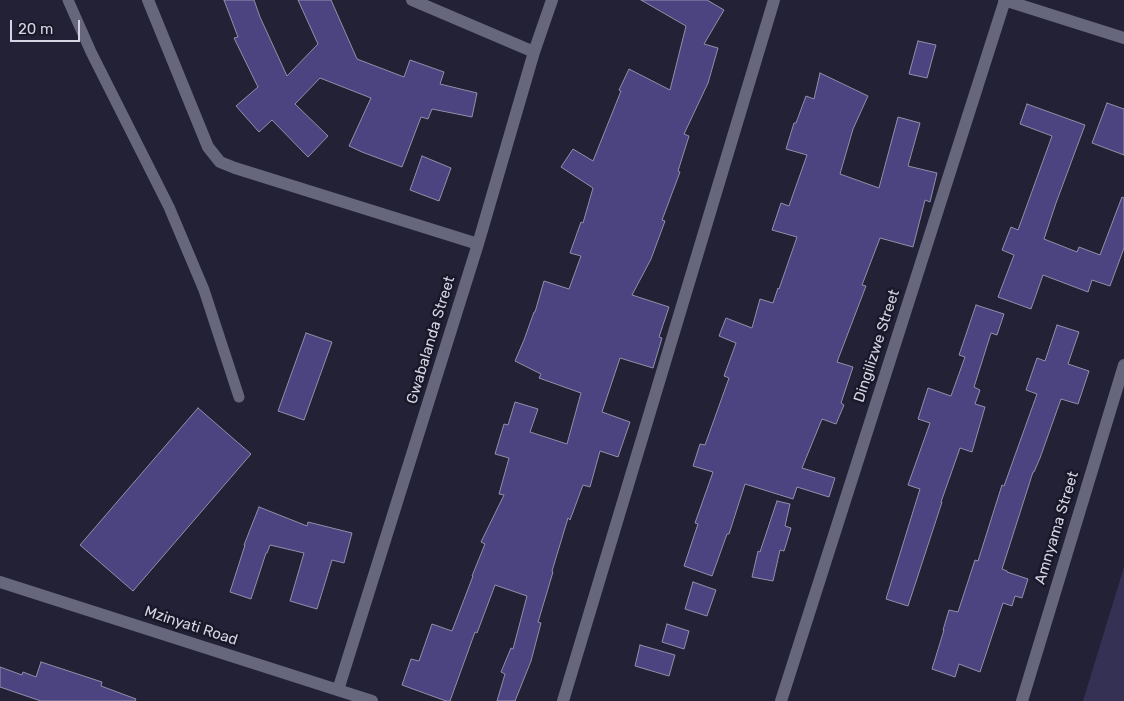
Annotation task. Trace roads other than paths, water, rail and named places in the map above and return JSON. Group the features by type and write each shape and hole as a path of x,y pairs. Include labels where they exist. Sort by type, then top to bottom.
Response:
{"street":[{"path":"148,0 208,148 220,162 478,244"},
{"path":"412,0 534,52"},
{"name":"Gwabalanda Street","path":"338,690 478,244 534,52 552,0"},
{"path":"563,701 774,0"},
{"path":"1005,0 1124,38"},
{"name":"Dingilizwe Street","path":"781,701 1005,0"},
{"name":"Amnyama Street","path":"1022,701 1124,365"},
{"name":"Mzinyati Road","path":"0,582 372,701"}],"lane":[{"path":"68,0 91,52 169,207 204,290 239,397"}]}
